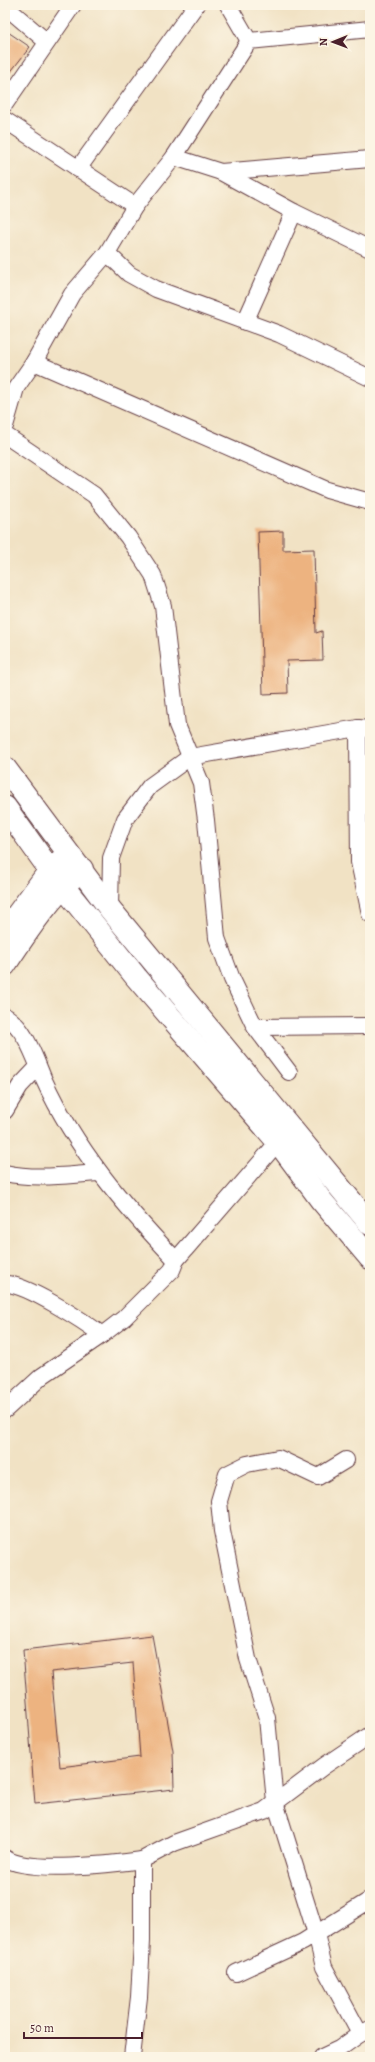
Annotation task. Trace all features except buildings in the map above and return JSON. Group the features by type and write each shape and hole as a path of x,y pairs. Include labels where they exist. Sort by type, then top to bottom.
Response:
{"main road":[{"path":"5,768 110,909 368,1220"},
{"path":"5,807 57,878 136,977 278,1142 321,1200 370,1258"},
{"path":"5,931 57,878 75,862"},
{"path":"5,965 31,926 57,878"}],"street":[{"path":"5,104 72,5"},
{"path":"78,168 196,5"},
{"path":"228,5 249,41"},
{"path":"5,6 47,42"},
{"path":"249,41 370,29"},
{"path":"5,426 16,388 34,362 72,294 107,254 135,206 174,157 249,41"},
{"path":"5,120 135,206"},
{"path":"174,157 221,172 294,212 370,249"},
{"path":"221,172 370,159"},
{"path":"245,322 294,212"},
{"path":"107,254 130,274 156,289 279,334 370,378"},
{"path":"34,362 327,490 370,502"},
{"path":"5,435 94,495 128,537 152,575 163,606 177,725 201,783 217,938 232,979 255,1027 289,1072"},
{"path":"110,909 111,858 125,819 150,786 190,757 364,728 359,862 370,914"},
{"path":"5,1016 12,1021 28,1044 53,1100 99,1173 176,1260"},
{"path":"255,1027 370,1026"},
{"path":"5,1111 20,1086 38,1067"},
{"path":"5,1410 42,1376 102,1335 148,1295 172,1270 176,1260 278,1142"},
{"path":"5,1173 19,1176 48,1177 99,1173"},
{"path":"5,1284 17,1285 64,1310 102,1335"},
{"path":"322,2057 339,2049 365,2031 324,1967 316,1934 275,1802 267,1718 248,1659 227,1558 219,1501 227,1474 247,1464 278,1458 318,1477 346,1460"},
{"path":"5,1858 20,1864 53,1866 106,1865 142,1860 174,1843 264,1811 370,1735"},
{"path":"132,2057 139,1997 142,1941 142,1860"},
{"path":"236,1973 303,1942 370,1900"}]}
